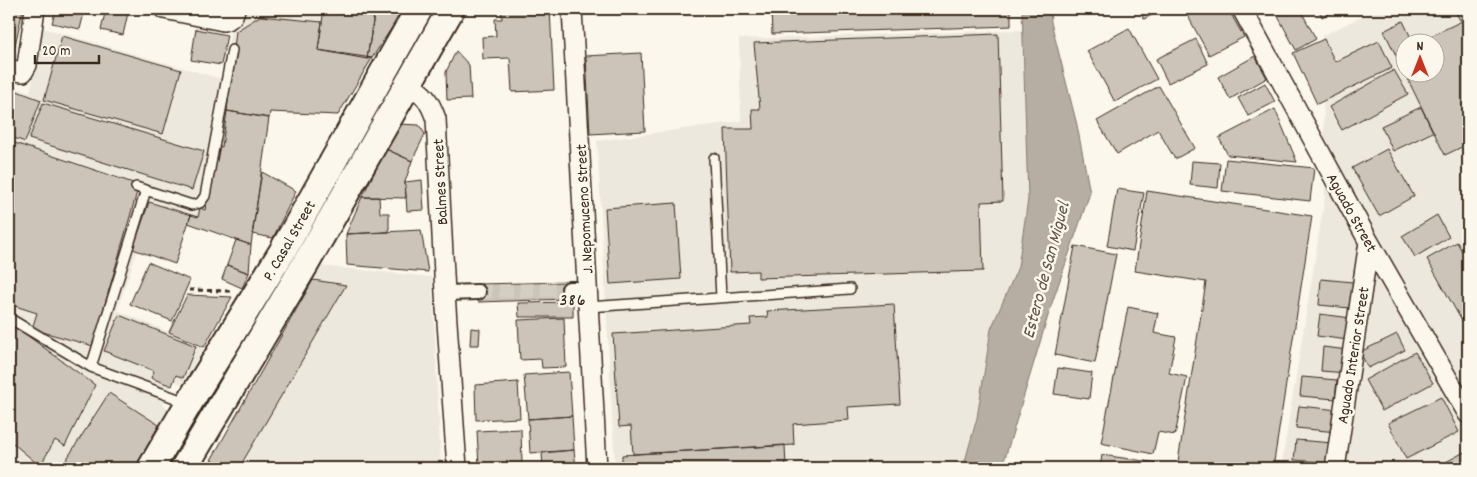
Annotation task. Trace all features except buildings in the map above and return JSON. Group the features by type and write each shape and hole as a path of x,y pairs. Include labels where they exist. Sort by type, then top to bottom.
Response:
{"main road":[{"name":"P. Casal Street","path":"155,460 282,252 419,9"},
{"name":"P. Casal Street","path":"187,468 451,9"},
{"path":"282,252 306,263"},
{"path":"155,460 187,468"}],"street":[{"path":"16,71 27,65 35,9"},
{"path":"164,9 223,22 230,20 235,13 235,9"},
{"name":"J. Nepomuceno Street","path":"572,9 578,289 588,308 597,468"},
{"name":"Aguado Street","path":"1242,9 1369,242 1468,414"},
{"name":"Balmes Street","path":"407,83 423,94 431,104 436,119 445,294 457,468"},
{"name":"Aguado Interior Street","path":"1335,468 1369,242"},
{"path":"445,294 478,292"}],"lane":[{"path":"136,187 192,205 200,203 205,196 232,50"},
{"path":"714,158 721,297"},
{"path":"91,367 146,190"},
{"path":"588,308 850,289"},
{"path":"9,318 91,367 189,403"}],"path":[{"path":"189,290 232,291"}],"shaded area":[{"path":"244,9 404,9 338,115 270,112 251,245 188,223 175,264 137,252 117,310 204,347 186,382 182,384 173,381 163,405 169,409 136,468 26,468 9,454 9,85 30,92 43,28 222,79 232,22"},
{"path":"1377,9 1468,9 1468,468 1281,468 1325,197 1322,36"},
{"path":"1022,30 1028,199 1018,267 991,329 977,418 963,468 615,468 597,141 741,121 739,39"},
{"path":"321,266 432,277 441,468 207,468"}],"water":[{"name":"Estero de San Miguel","path":"1022,9 1050,9 1051,22 1077,125 1090,193 1051,306 1002,468 963,468 977,418 991,329 1018,267 1028,199"}],"tunnel":[{"path":"478,292 569,289"}],"district":[{"name":"386","path":"573,299"}]}
